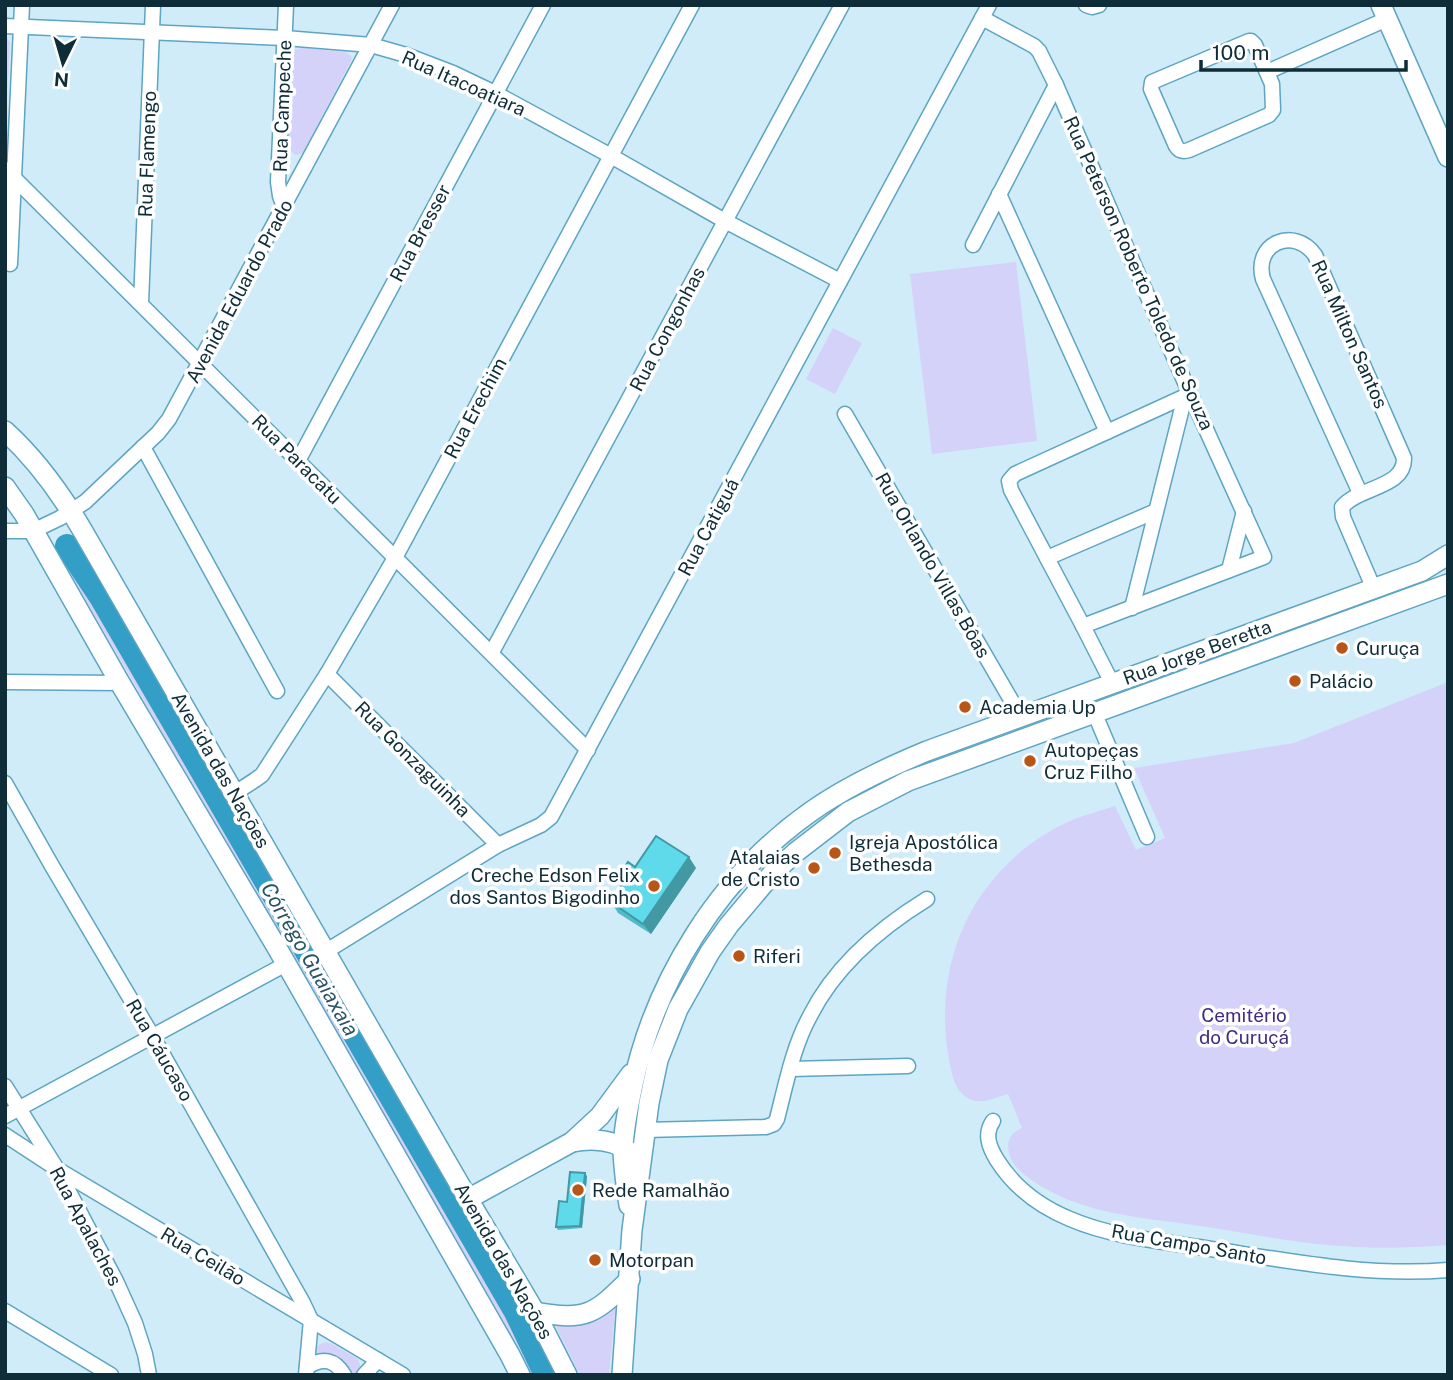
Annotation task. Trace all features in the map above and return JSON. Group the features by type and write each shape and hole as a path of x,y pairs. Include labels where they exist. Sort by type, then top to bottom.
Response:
{"main road":[{"path":"1384,12 1448,157"},
{"name":"Avenida das Nações","path":"5,431 34,460 64,498 535,1311 567,1375"},
{"path":"5,440 5,449"},
{"path":"5,487 24,514 286,964 520,1375"},
{"name":"Rua Jorge Beretta","path":"632,1230 624,1169 626,1115 636,1066 659,1001 691,940 711,911 732,884 781,835 839,793 927,751 1422,570 1448,555"},
{"name":"Rua Jorge Beretta","path":"622,1375 632,1230 652,1083 658,1060 678,1009 710,952 772,874 822,831 878,795 939,769 1448,584"},
{"path":"468,1199 572,1142 612,1102 636,1066"},
{"path":"572,1142 608,1141 623,1147"},
{"path":"535,1311 565,1316 583,1314 605,1303 630,1279"}],"street":[{"path":"10,264 10,173 22,5"},
{"name":"Rua Flamengo","path":"141,303 153,5"},
{"name":"Rua Campeche","path":"284,206 278,182 286,5"},
{"name":"Avenida Eduardo Prado","path":"33,531 85,502 169,419 392,5"},
{"name":"Rua Bresser","path":"298,461 543,5"},
{"name":"Rua Erechim","path":"235,793 262,775 327,674 396,556 692,5"},
{"name":"Rua Congonhas","path":"492,652 842,5"},
{"path":"1086,5 1099,5"},
{"name":"Rua Peterson Roberto Toledo de Souza","path":"986,11 1039,51 1188,395 1264,556 1229,570"},
{"name":"Rua Catiguá","path":"325,952 498,845 541,825 551,817 986,11"},
{"path":"1267,72 1384,12"},
{"name":"Rua Itacoatiara","path":"5,26 285,38 371,45 406,55 495,93 725,221 840,281"},
{"path":"1249,41 1253,43 1267,72 1273,89 1274,107 1271,113 1183,151 1178,148 1151,89 1152,82 1249,41"},
{"path":"973,245 1056,85"},
{"name":"Rua Paracatu","path":"10,173 588,750"},
{"path":"999,194 1107,432"},
{"name":"Rua Milton Santos","path":"1297,241 1315,255 1402,450 1404,464 1399,476 1360,494 1263,279 1261,263 1264,254 1281,242 1297,241"},
{"path":"1112,683 1011,490 1009,481 1015,474 1188,395"},
{"path":"1132,608 1188,395"},
{"name":"Rua Orlando Villas Bôas","path":"845,414 1021,716"},
{"path":"143,447 277,691"},
{"path":"1360,494 1345,504 1342,512 1373,587"},
{"path":"1047,558 1156,511"},
{"path":"1083,626 1229,570 1244,511"},
{"path":"5,531 33,531"},
{"name":"Rua Gonzaguinha","path":"327,674 498,845"},
{"path":"5,682 120,683"},
{"path":"1094,712 1147,837"},
{"name":"Rua Cáucaso","path":"5,783 153,1037 311,1320"},
{"path":"645,1130 774,1124 790,1069 818,1000 841,969 890,924 928,899"},
{"path":"12,1112 286,964"},
{"path":"790,1069 908,1066"},
{"name":"Rua Apalaches","path":"5,1086 12,1112 57,1169 116,1281 135,1323 149,1375"},
{"name":"Rua Campo Santo","path":"993,1121 987,1135 993,1153 1016,1184 1056,1212 1092,1227 1135,1237 1323,1266 1366,1270 1448,1270"},
{"name":"Rua Ceilão","path":"5,1135 57,1169 403,1375"},
{"path":"5,1311 111,1375"},
{"path":"306,1371 311,1320"},
{"path":"306,1371 314,1362 327,1360 336,1364 344,1375"},
{"path":"364,1375 378,1360"}],"green space":[{"path":"5,36 10,42 5,134"},
{"path":"302,48 345,52 352,59 303,153 296,155 289,150 288,144 291,57 295,50"},
{"path":"1016,262 1037,441 932,454 910,274"},
{"path":"833,328 862,343 835,394 806,379"},
{"path":"63,551 92,592 291,934 282,939 59,554"},
{"name":"Cemitério do Curuçá","path":"1448,682 1448,1245 1381,1248 1324,1245 1139,1218 1080,1204 1049,1191 1019,1170 1012,1162 1008,1144 1010,1137 1022,1128 1008,1094 981,1101 966,1097 955,1083 951,1072 946,1035 947,986 959,938 969,916 997,875 1022,851 1050,831 1075,819 1115,806 1136,850 1165,838 1134,768 1294,743"},
{"path":"294,939 512,1314 540,1375 531,1375 502,1319 285,944"},
{"path":"616,1302 609,1375 580,1375 555,1325"},
{"path":"326,1342 358,1359 361,1368 359,1375 351,1375 346,1367 314,1358 317,1347"}],"building":[{"path":"656,836 689,857 643,924 611,902 623,883 617,879 628,862 635,867"},
{"name":"Rede Ramalhão","path":"570,1172 585,1173 580,1226 556,1227 559,1201 567,1202"}],"waterway":[{"name":"Córrego Guaiaxaia","path":"67,546 101,597 516,1312 546,1375"}],"place":[{"name":"Curuça","path":"1342,648"},
{"name":"Palácio","path":"1295,681"},
{"name":"Academia Up","path":"965,707"},
{"name":"Autopeças Cruz Filho","path":"1030,761"},
{"name":"Igreja Apostólica Bethesda","path":"835,853"},
{"name":"Atalaias de Cristo","path":"814,868"},
{"name":"Creche Edson Felix dos Santos Bigodinho","path":"654,886"},
{"name":"Riferi","path":"739,956"},
{"name":"Rede Ramalhão","path":"578,1190"},
{"name":"Motorpan","path":"595,1260"}]}
